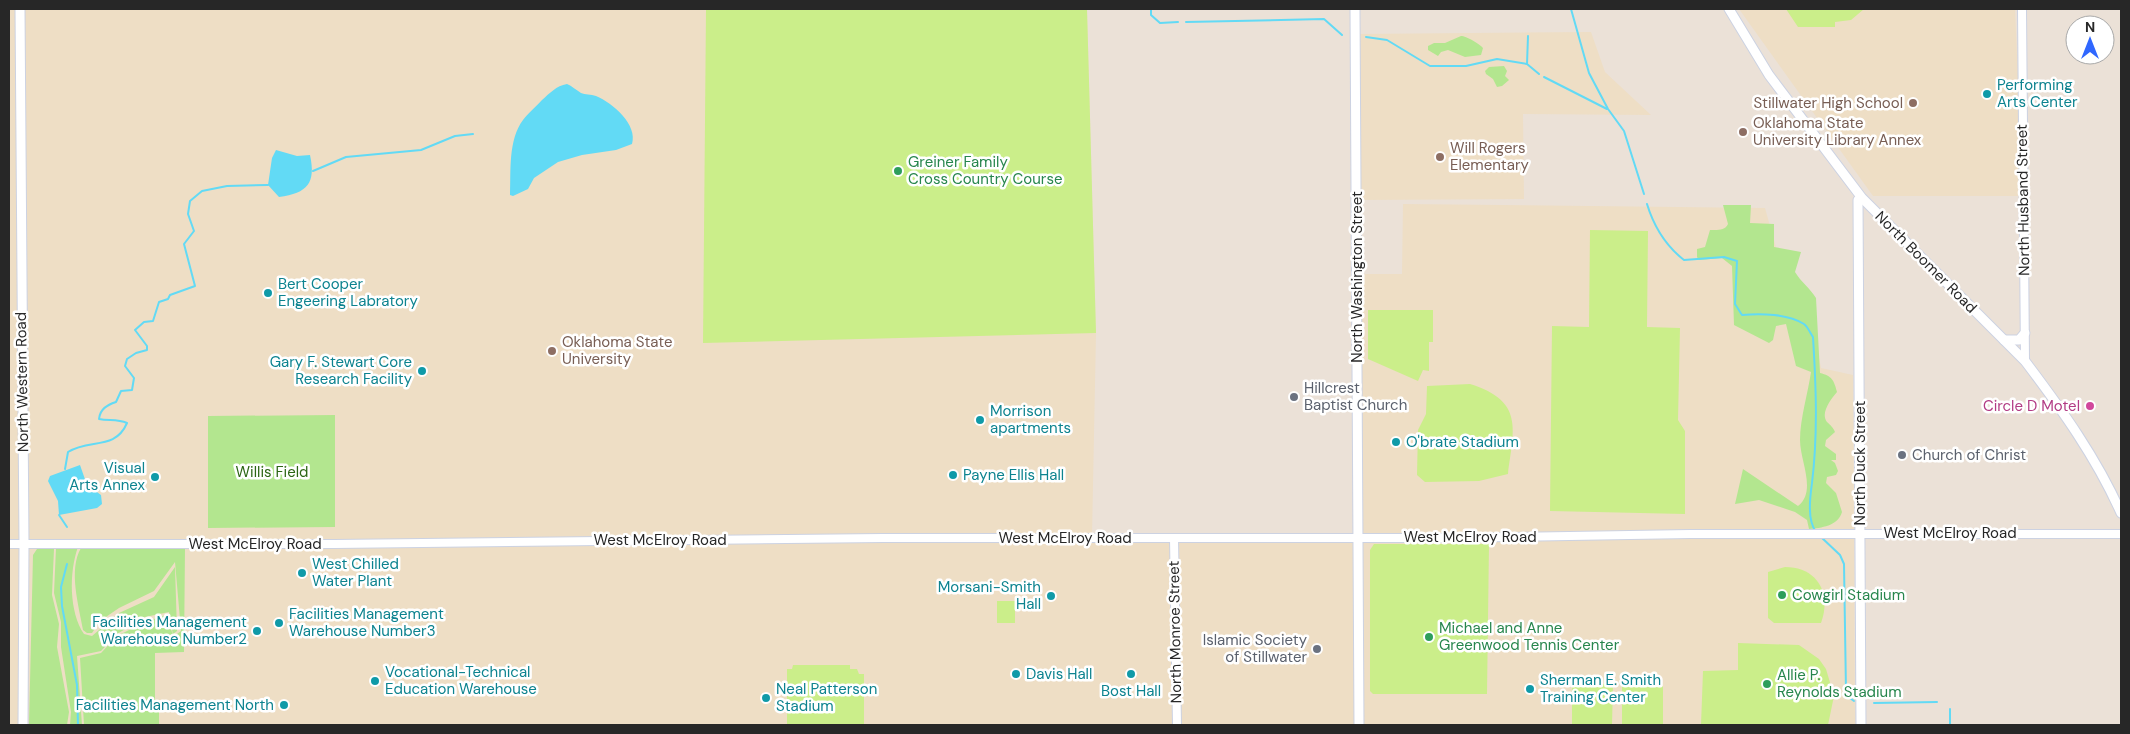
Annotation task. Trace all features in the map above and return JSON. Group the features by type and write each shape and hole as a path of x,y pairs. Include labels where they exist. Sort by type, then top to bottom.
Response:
{"main road":[{"name":"North Western Road","path":"20,9 24,544 23,725"},
{"name":"North Washington Street","path":"1355,9 1359,725"},
{"name":"North Boomer Road","path":"1729,9 1769,75 1862,198 2025,361 2078,433 2105,479 2121,513"},
{"name":"North Duck Street","path":"1858,200 1861,725"},
{"path":"2004,340 2019,340 2025,333"}],"street":[{"name":"North Husband Street","path":"2022,9 2025,361"},
{"name":"West McElroy Road","path":"9,544 2121,534"},
{"name":"North Monroe Street","path":"1174,538 1177,725"}],"shaded area":[{"name":"Oklahoma State University","path":"9,9 1087,9 1096,333 1092,537 1358,537 1362,274 1402,274 1403,204 1765,208 1784,276 1809,306 1821,368 1853,375 1855,725 9,725"},
{"name":"Stillwater High School","path":"1739,9 2015,9 2023,196 1873,196"},
{"name":"Will Rogers Elementary","path":"1591,32 1605,72 1651,115 1523,114 1524,199 1357,200 1357,34"}],"green space":[{"name":"Greiner Family Cross Country Course","path":"706,9 1087,9 1096,333 703,343"},
{"path":"1786,9 1864,9 1851,20 1835,22 1835,27 1798,27"},
{"path":"1461,36 1481,46 1483,48 1481,55 1465,57 1448,50 1441,52 1438,56 1428,50 1428,46 1434,43 1445,43"},
{"path":"1504,66 1507,71 1505,76 1509,80 1502,86 1497,87 1493,79 1485,71 1489,67"},
{"path":"1723,205 1751,205 1750,223 1774,224 1774,247 1801,252 1795,272 1816,298 1820,373 1832,379 1837,392 1829,402 1825,414 1827,422 1835,432 1826,440 1825,446 1836,454 1836,460 1831,460 1835,463 1838,471 1836,475 1827,477 1826,483 1836,493 1842,512 1837,520 1829,525 1809,529 1807,520 1795,512 1759,500 1735,504 1743,469 1798,506 1804,500 1807,484 1800,432 1811,372 1796,366 1786,324 1776,326 1773,340 1769,343 1734,325 1732,266 1722,258 1699,260 1697,257 1697,249 1705,247 1710,230 1723,229 1728,224"},
{"path":"1590,230 1648,231 1647,327 1680,328 1678,420 1685,431 1685,514 1550,511 1552,326 1589,327"},
{"path":"1368,310 1433,310 1433,342 1429,342 1429,371 1423,370 1418,381 1368,359"},
{"path":"1470,384 1500,399 1512,418 1513,430 1508,474 1479,481 1425,482 1417,475 1418,430 1426,414 1427,386"},
{"name":"Willis Field","path":"335,415 335,527 208,528 208,416"},
{"name":"Michael and Anne Greenwood Tennis Center","path":"1374,544 1489,544 1487,694 1373,694 1370,691 1370,550"},
{"path":"78,547 73,568 72,592 75,615 84,634 92,636 119,613 154,597 175,567 177,631 173,634 169,612 145,617 117,634 101,651 77,656 82,725 70,725 71,712 61,647 61,622 54,593 56,548"},
{"path":"81,548 185,548 184,652 155,653 155,705 159,707 159,725 84,725 80,658 101,653 117,636 145,622 166,615 173,637 181,631 175,562 154,591 119,608 100,621 92,633 87,633 83,630 75,577 77,557"},
{"path":"37,549 54,549 52,595 59,624 57,647 69,712 67,725 29,725 33,555"},
{"path":"1785,567 1796,568 1806,572 1819,584 1825,602 1821,623 1774,623 1768,618 1768,572"},
{"path":"997,601 1015,601 1015,623 997,623"},
{"name":"Allie P. Reynolds Stadium","path":"1738,643 1799,645 1819,659 1826,669 1834,696 1828,725 1701,725 1703,671 1738,670"},
{"path":"793,665 850,665 850,669 857,669 859,674 864,674 864,725 787,725 787,669 792,669"},
{"path":"1572,684 1613,684 1612,725 1572,725"},
{"path":"1622,685 1663,686 1663,725 1622,725"}],"water":[{"path":"567,84 581,93 603,99 616,109 628,122 633,137 632,144 616,150 582,155 558,162 534,178 528,189 513,196 510,195 511,156 518,128 527,115 548,95 556,88"},
{"path":"276,150 297,156 310,155 312,173 310,180 308,185 297,193 279,197 268,185 272,158"},
{"path":"80,465 87,485 101,495 102,504 97,508 59,515 58,501 48,481 50,476"}],"waterway":[{"path":"1151,9 1151,15 1160,23 1178,22"},
{"path":"1571,9 1589,73 1608,109 1624,131 1644,194"},
{"path":"1186,22 1324,19 1342,35"},
{"path":"1528,36 1527,64 1539,74"},
{"path":"1366,37 1387,40 1430,66 1466,66 1497,59 1527,64"},
{"path":"1544,77 1607,109"},
{"path":"313,171 346,157 421,150 455,136 473,134"},
{"path":"65,469 68,452 76,448 109,441 122,432 127,423 99,419 104,408 116,402 121,391 132,390 134,378 125,366 127,359 136,353 147,350 147,346 135,330 144,322 153,321 159,302 168,299 170,295 195,286 184,244 194,231 188,214 190,201 202,191 227,186 268,185"},
{"path":"1647,204 1661,235 1684,260 1724,257 1737,261 1735,304 1742,315 1766,314 1790,318 1804,324 1813,337 1816,428 1810,508 1811,521 1816,532"},
{"path":"59,515 67,527"},
{"path":"1821,537 1840,555 1844,564 1846,692 1854,701"},
{"path":"67,564 61,587 62,606 77,685 78,725"},
{"path":"1874,703 1937,702"},
{"path":"1950,709 1950,725"}],"place":[{"name":"Performing Arts Center","path":"1987,94"},
{"name":"Stillwater High School","path":"1913,103"},
{"name":"Oklahoma State University Library Annex","path":"1743,132"},
{"name":"Will Rogers Elementary","path":"1440,157"},
{"name":"Greiner Family Cross Country Course","path":"898,171"},
{"name":"Bert Cooper Engeering Labratory","path":"268,293"},
{"name":"Oklahoma State University","path":"552,351"},
{"name":"Gary F. Stewart Core Research Facility","path":"422,371"},
{"name":"Hillcrest Baptist Church","path":"1294,397"},
{"name":"Circle D Motel","path":"2090,406"},
{"name":"Morrison apartments","path":"980,420"},
{"name":"O'brate Stadium","path":"1396,442"},
{"name":"Church of Christ","path":"1902,455"},
{"name":"Payne Ellis Hall","path":"953,475"},
{"name":"Visual Arts Annex","path":"155,477"},
{"name":"West Chilled Water Plant","path":"302,573"},
{"name":"Cowgirl Stadium","path":"1782,595"},
{"name":"Morsani-Smith Hall","path":"1051,596"},
{"name":"Facilities Management Warehouse Number3","path":"279,623"},
{"name":"Facilities Management Warehouse Number2","path":"257,631"},
{"name":"Michael and Anne Greenwood Tennis Center","path":"1429,637"},
{"name":"Islamic Society of Stillwater","path":"1317,649"},
{"name":"Davis Hall","path":"1016,674"},
{"name":"Bost Hall","path":"1131,674"},
{"name":"Vocational-Technical Education Warehouse","path":"375,681"},
{"name":"Allie P. Reynolds Stadium","path":"1767,684"},
{"name":"Sherman E. Smith Training Center","path":"1530,689"},
{"name":"Neal Patterson Stadium","path":"766,698"},
{"name":"Facilities Management North","path":"284,705"}]}
